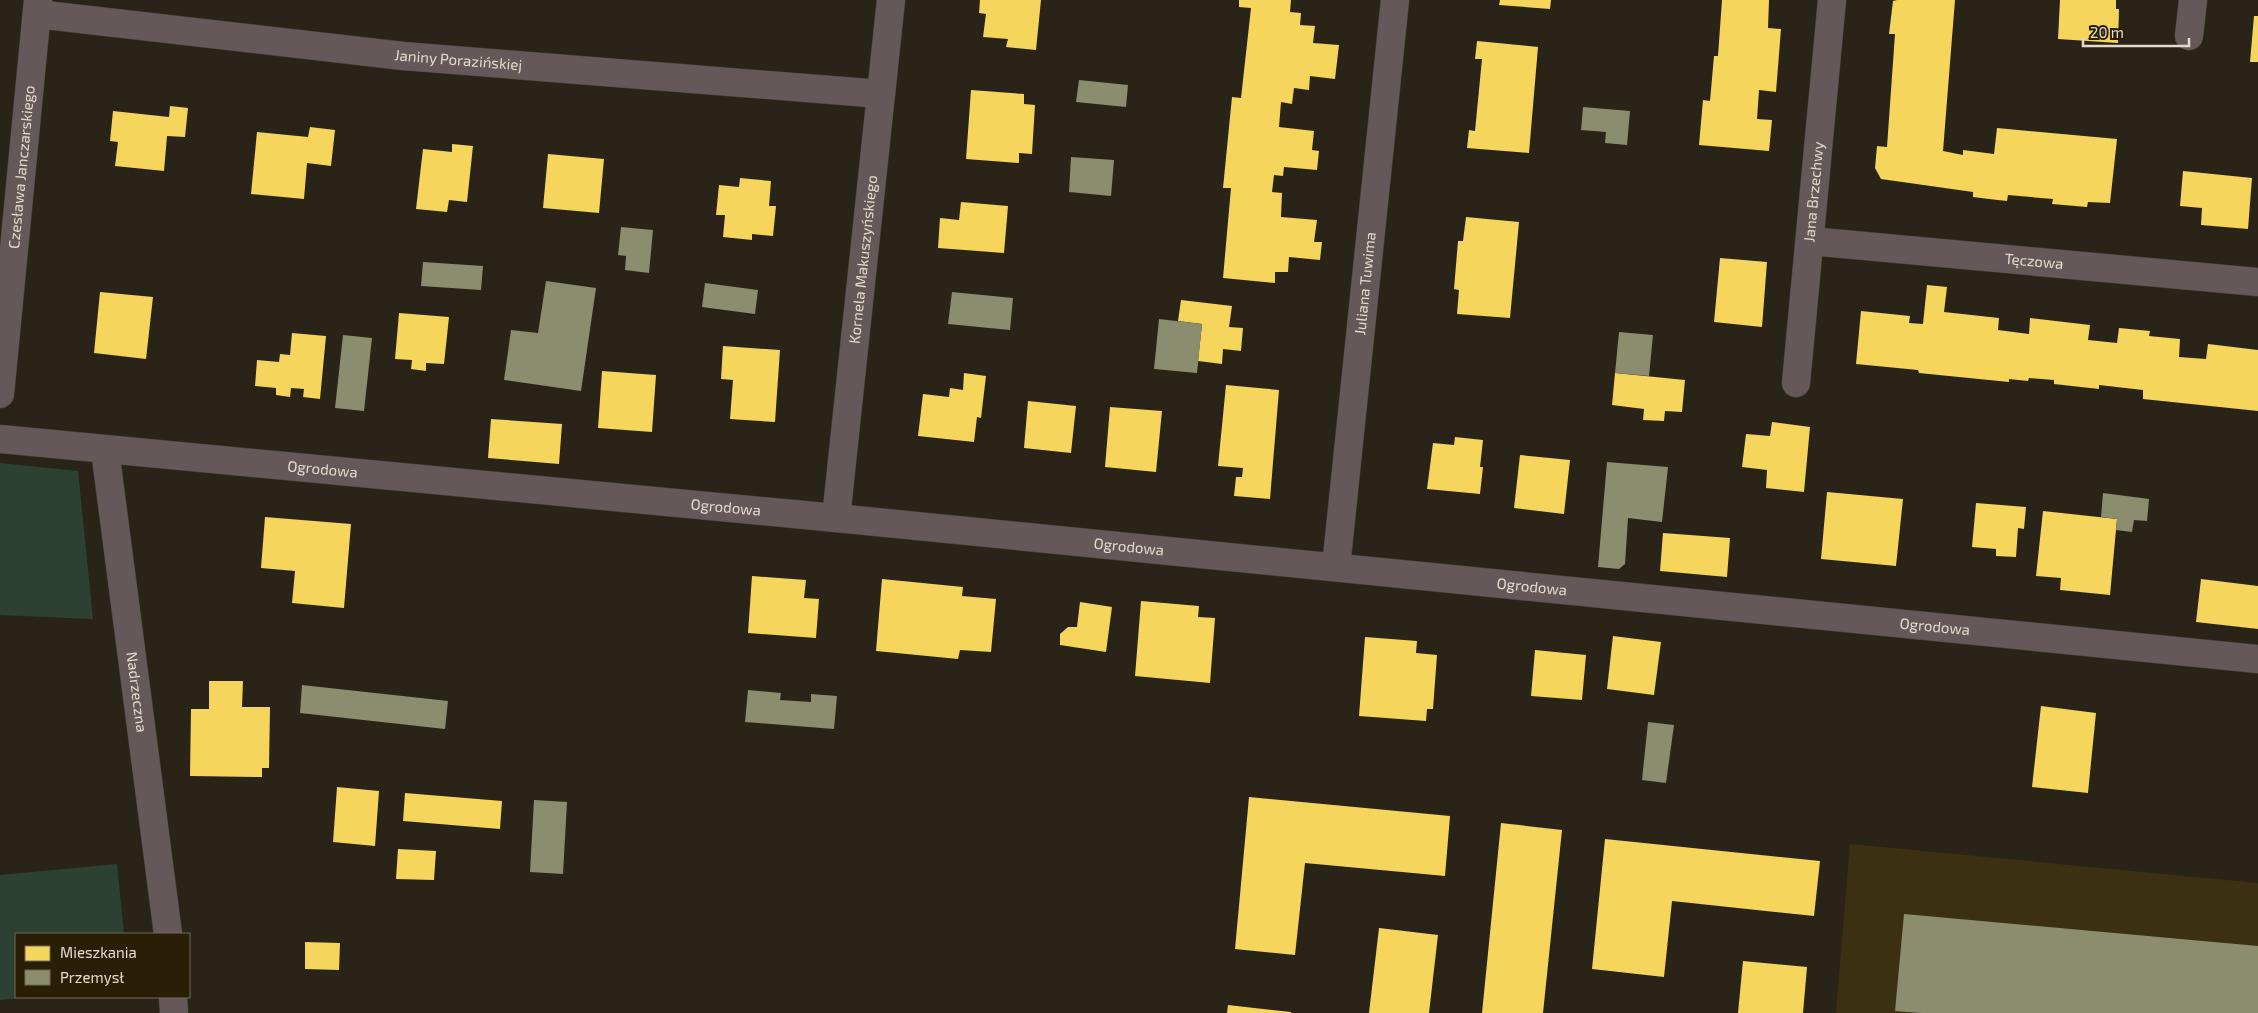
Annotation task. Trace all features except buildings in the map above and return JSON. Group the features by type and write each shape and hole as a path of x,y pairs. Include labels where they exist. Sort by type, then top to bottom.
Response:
{"street":[{"name":"Kornela Makuszyńskiego","path":"836,518 891,0"},
{"name":"Juliana Tuwima","path":"1336,567 1395,0"},
{"name":"Jana Brzechwy","path":"1796,382 1832,0"},
{"path":"2189,36 2193,0"},
{"name":"Janiny Porazińskiej","path":"38,7 403,56 880,94"},
{"name":"Czesława Janczarskiego","path":"0,394 38,7"},
{"name":"Tęczowa","path":"1810,241 2258,282"},
{"name":"Ogrodowa","path":"0,439 836,518 2258,659"},
{"name":"Nadrzeczna","path":"104,450 168,933"},
{"path":"173,998 174,1013"}],"shaded area":[{"path":"1850,844 2258,883 2258,1013 1836,1013"}],"green space":[{"path":"0,463 78,471 93,619 0,615"},
{"path":"117,864 124,933 15,933 15,998 21,998 0,1000 0,875"}]}
